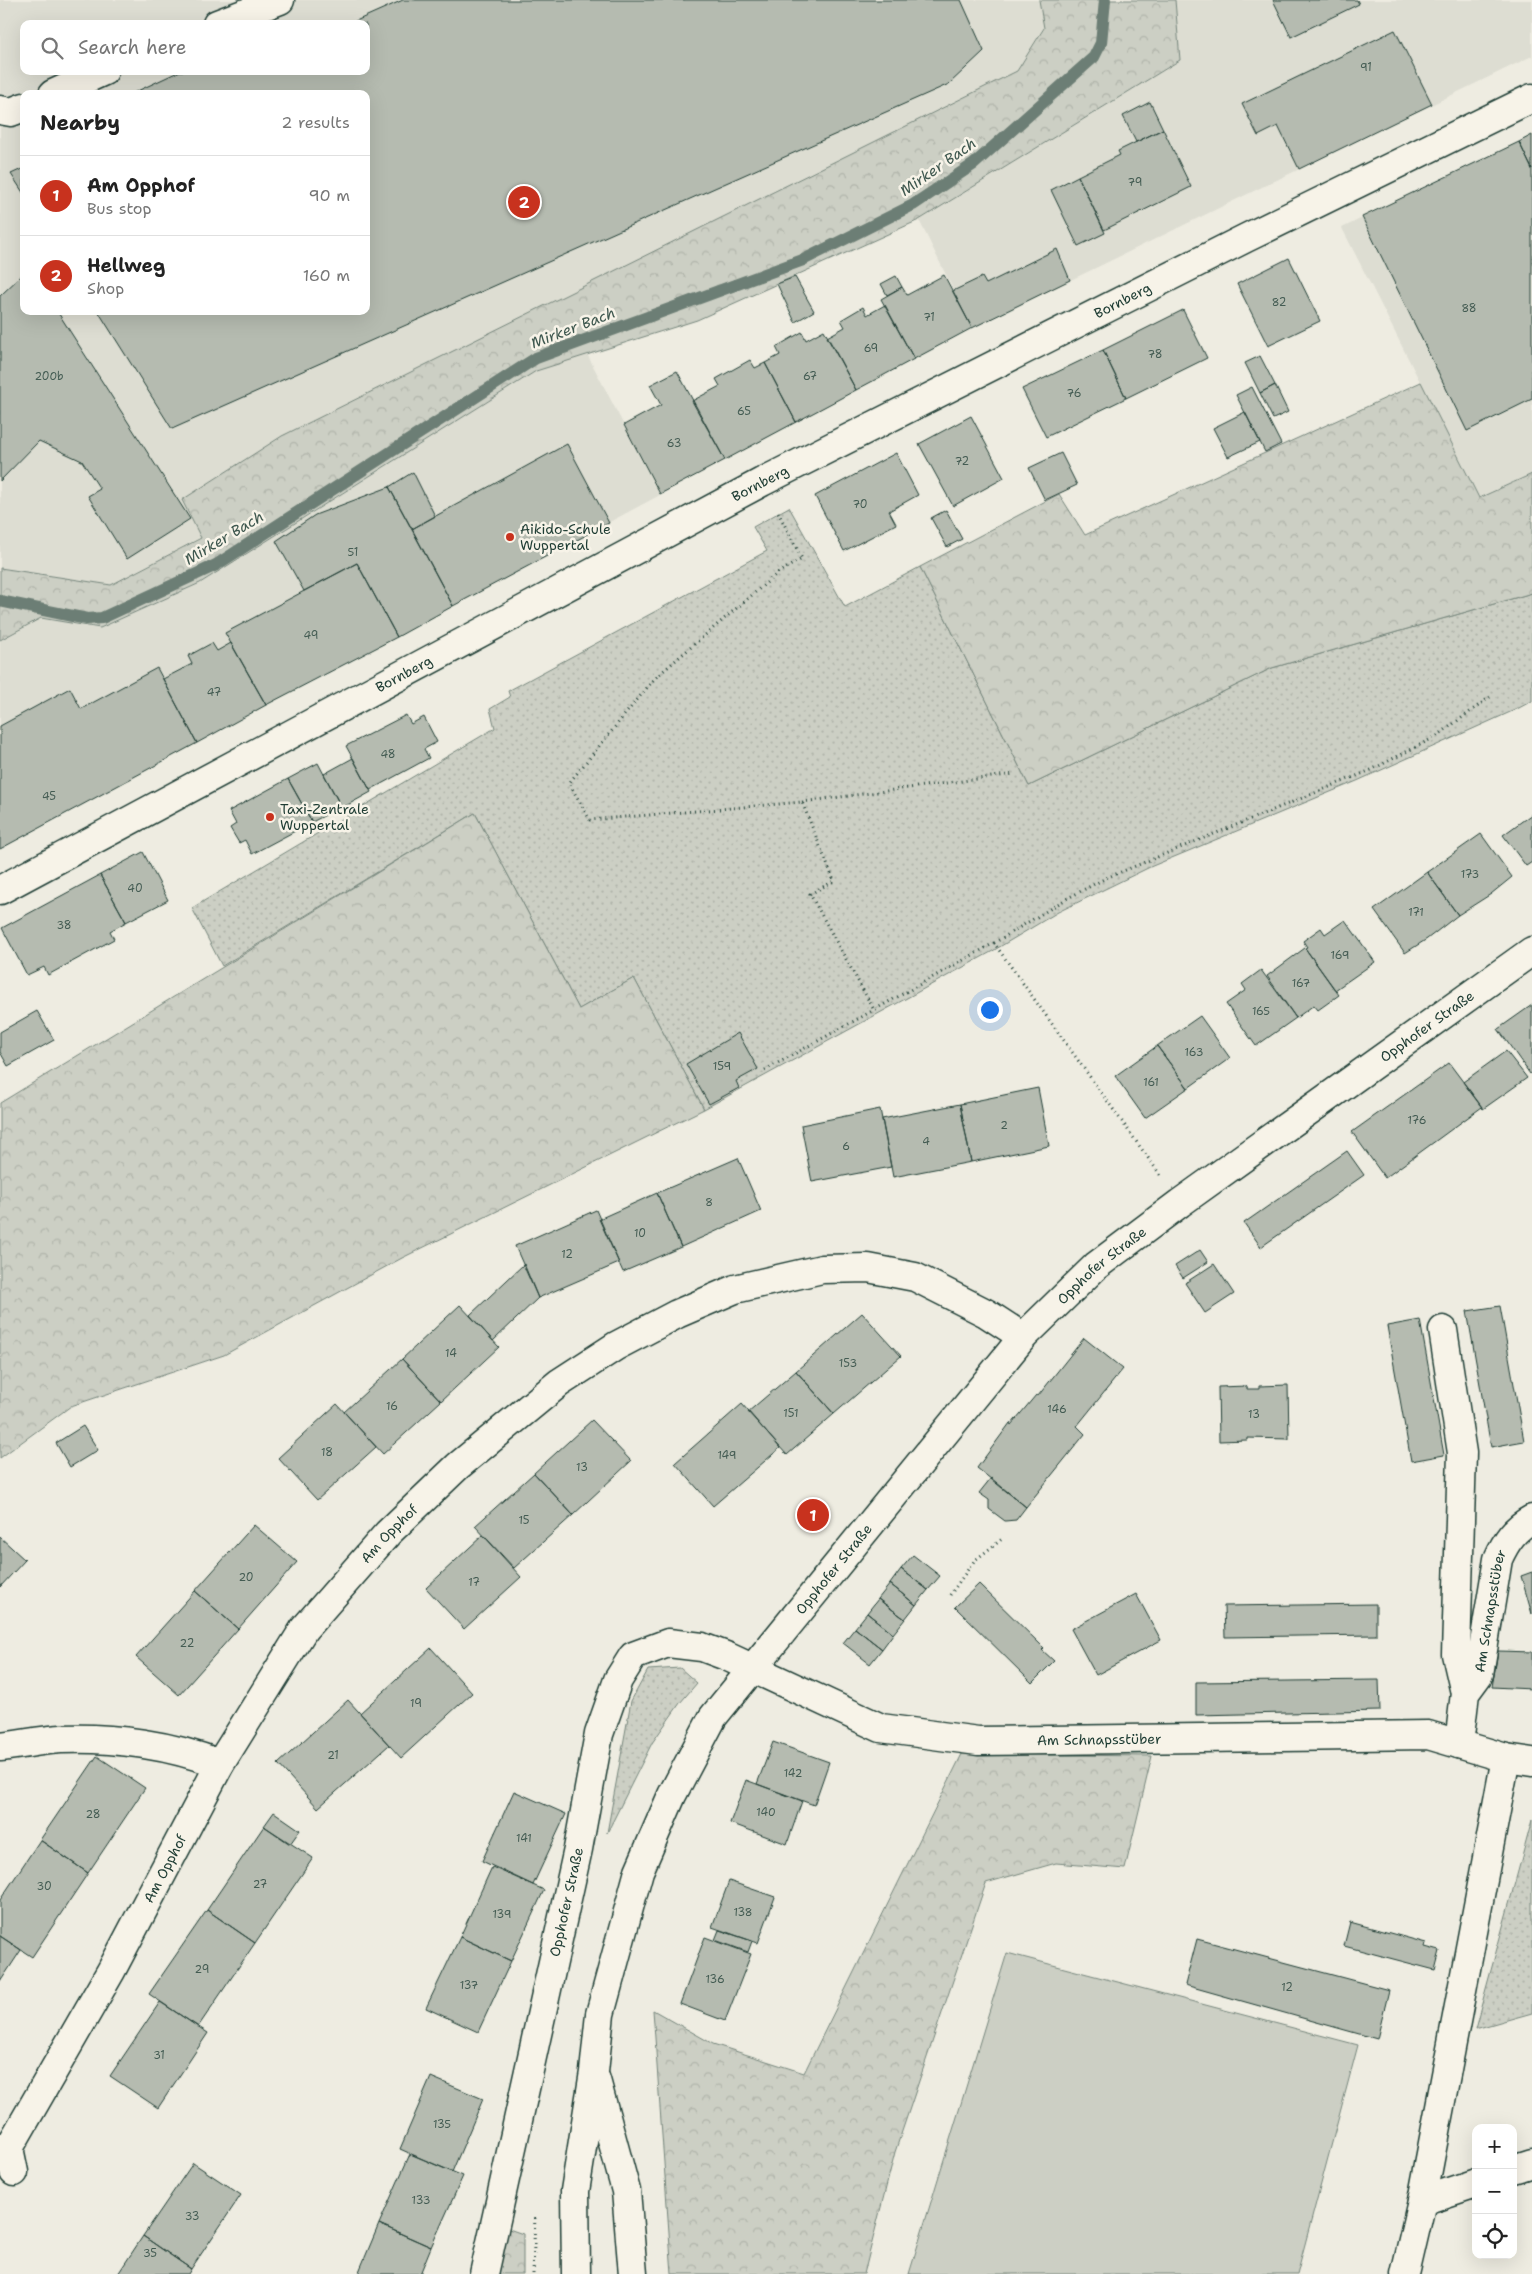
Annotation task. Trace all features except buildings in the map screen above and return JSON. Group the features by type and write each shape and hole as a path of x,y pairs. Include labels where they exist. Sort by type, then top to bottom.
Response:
{"street":[{"path":"228,20 280,0"},
{"path":"62,90 95,75"},
{"name":"Bornberg","path":"0,890 762,482 1246,238 1532,98"},
{"path":"0,110 11,112 20,108"},
{"name":"Opphofer Straße","path":"576,2274 575,2191 594,2072 600,2014 639,1871 672,1795 713,1717 1023,1337 1096,1266 1180,1203 1532,951"},
{"name":"Am Opphof","path":"8,2156 111,1970 220,1764 304,1629 388,1533 458,1466 559,1383 616,1346 677,1314 735,1289 822,1269 868,1268 915,1278 986,1313 1023,1337"},
{"path":"1443,1330 1462,1453 1456,1654 1465,1693"},
{"name":"Am Schnapsstüber","path":"1458,1744 1465,1693 1479,1674 1498,1558 1506,1541 1521,1525 1532,1518"},
{"name":"Opphofer Straße","path":"484,2274 578,1849 600,1734 618,1680 633,1656 668,1643 702,1647 752,1668"},
{"name":"Am Schnapsstüber","path":"752,1668 881,1728 978,1741 1428,1735 1519,1760"},
{"path":"0,1747 61,1739 109,1741 190,1752 220,1764"},
{"path":"1405,2274 1519,1760"},
{"name":"Opphofer Straße","path":"594,2072 626,2191 633,2274"},
{"path":"1517,2168 1532,2162"},
{"path":"1422,2201 1472,2184"}],"path":[{"path":"762,482 802,559 779,572 655,678 569,784 590,820 802,802 1015,774"},
{"path":"765,1070 994,944 1066,898 1106,878 1371,770 1437,736 1490,698"},
{"path":"802,802 834,881 810,894 874,1010"},
{"path":"994,944 1155,1169"},
{"path":"950,1595 974,1561 1002,1539"}],"shaded area":[{"path":"0,0 1044,0 1047,22 1017,71 201,537 111,585 0,568"},
{"path":"1175,0 1532,0 1532,56 972,328 919,220 1180,60"},
{"path":"1532,135 1532,474 1479,498 1342,228"},
{"path":"587,354 660,495 0,848 0,640 41,618 100,628 200,583 536,371"}],"green space":[{"path":"1039,0 1175,0 1180,60 919,220 697,320 536,371 200,583 100,628 41,618 0,640 0,568 111,585 201,538 182,500 282,436 1017,71 1044,28"},
{"path":"1421,382 1479,498 1532,474 1532,593 1272,668 1029,786 920,567 1059,494 1085,535"},
{"path":"789,507 845,607 920,567 1029,786 1272,668 1532,593 1532,701 1357,781 1150,867 1058,912 991,952 704,1109 634,978 579,1009 475,813 222,966 192,908 495,728 490,709 510,697 508,691 767,551 753,527"},
{"path":"475,813 579,1009 634,978 704,1109 402,1258 224,1355 71,1406 0,1458 0,1103"},
{"path":"680,1668 697,1683 680,1703 652,1743 607,1833 631,1701 648,1670"},
{"path":"962,1754 1152,1756 1125,1869 1056,1863 986,1883 895,2152 864,2274 672,2274 653,2010 713,2044 804,2073"},
{"path":"1532,1820 1532,2013 1475,2029"},
{"path":"1007,1953 1358,2045 1297,2274 909,2274"},
{"path":"506,2228 523,2234 523,2274 495,2274"}],"waterway":[{"name":"Mirker Bach","path":"0,601 87,619 102,618 216,565 536,358 803,260 913,205 974,164 1094,57 1101,43 1105,0"}],"place":[{"name":"Hellweg","path":"524,202"},
{"name":"Aikido-Schule Wuppertal","path":"510,537"},
{"name":"Taxi-Zentrale Wuppertal","path":"270,817"},
{"name":"Am Opphof","path":"813,1515"}]}
